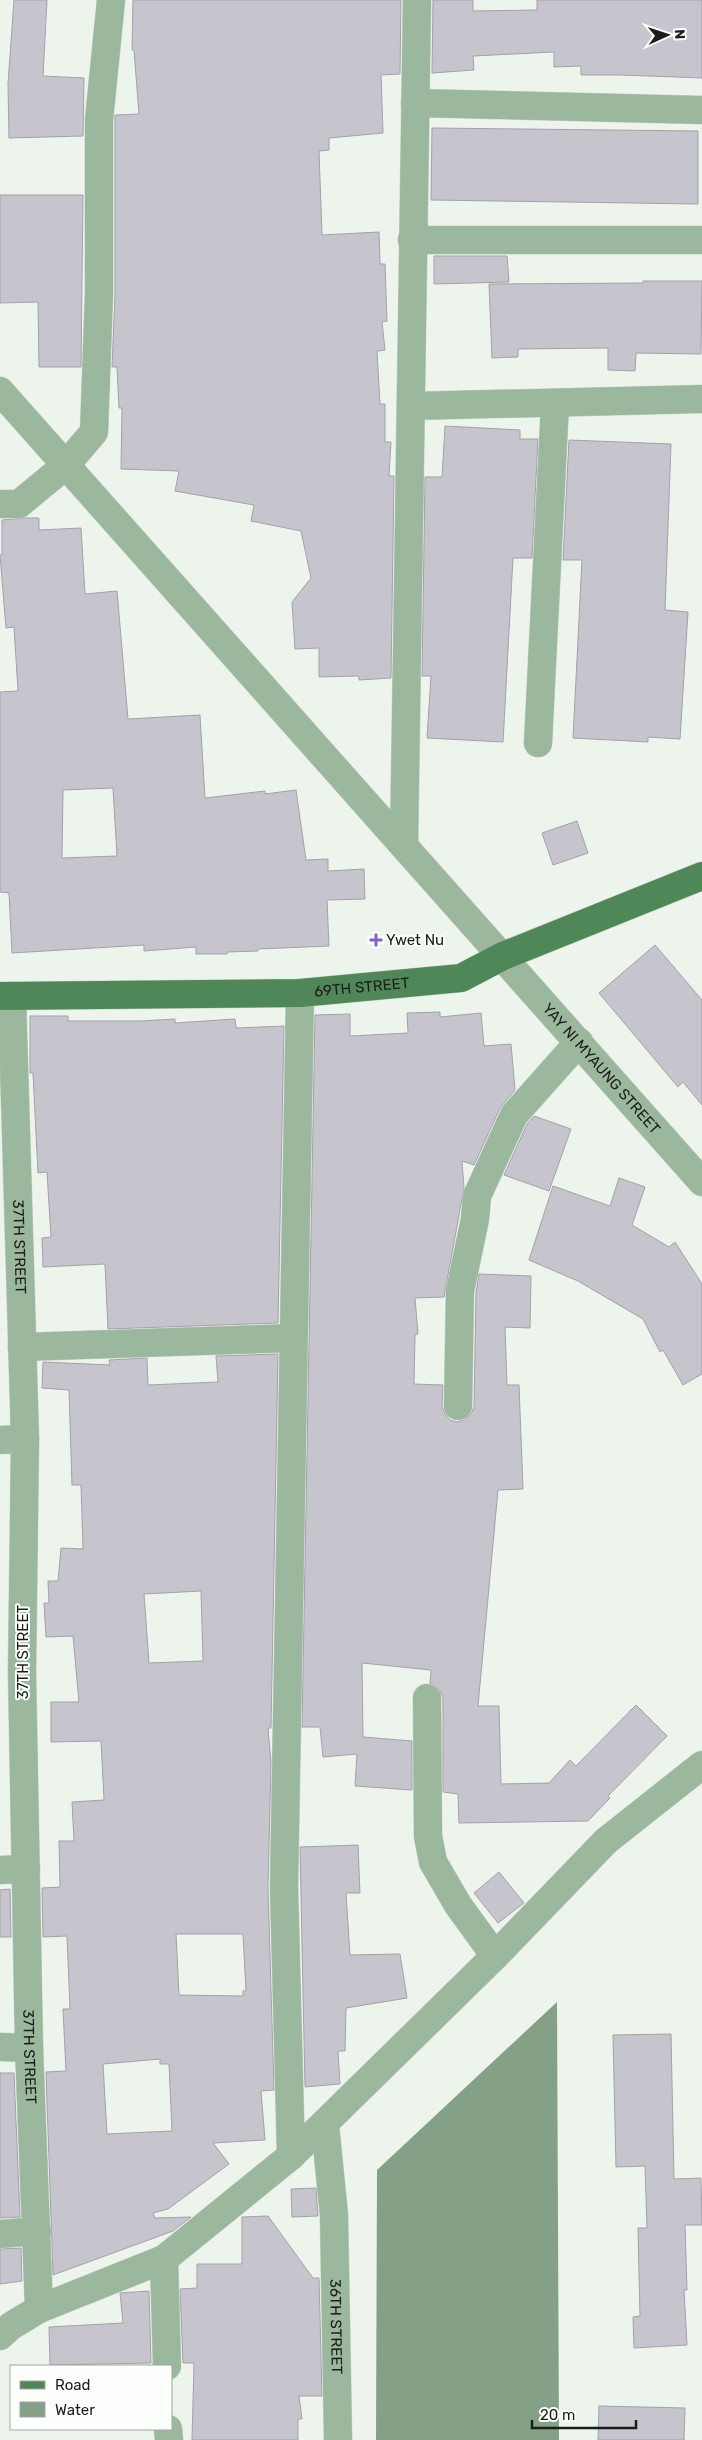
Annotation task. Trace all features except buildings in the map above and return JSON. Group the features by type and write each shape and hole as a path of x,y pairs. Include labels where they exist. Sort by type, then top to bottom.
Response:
{"main road":[{"name":"69TH STREET","path":"6,996 300,993 461,978 503,956 702,876"}],"street":[{"path":"0,504 19,504 65,466 94,432 99,294 99,120 111,0"},
{"path":"404,846 417,0"},
{"path":"415,103 702,110"},
{"path":"412,240 702,240"},
{"name":"YAY NI MYAUNG STREET","path":"0,391 702,1182"},
{"path":"411,406 702,399"},
{"path":"538,743 555,404"},
{"path":"291,2156 284,1887 300,993"},
{"name":"37TH STREET","path":"6,996 9,1207 22,1347 12,1439 11,1673 13,1870 29,2048 39,2309"},
{"path":"458,1406 460,1291 475,1219 477,1196 514,1115 579,1042"},
{"path":"22,1347 293,1338"},
{"path":"427,1698 428,1836 433,1862 458,1905 495,1956"},
{"path":"0,2336 11,2326 39,2309 164,2259 291,2156 325,2125 495,1956 606,1841 702,1765"},
{"path":"0,2047 29,2048"},
{"name":"36TH STREET","path":"325,2125 334,2215 338,2440"},
{"path":"0,2234 37,2230"},
{"path":"164,2259 166,2365"}],"water":[{"path":"557,2002 559,2440 376,2440 377,2170"}],"place":[{"name":"Ywet Nu","path":"376,940"}]}
